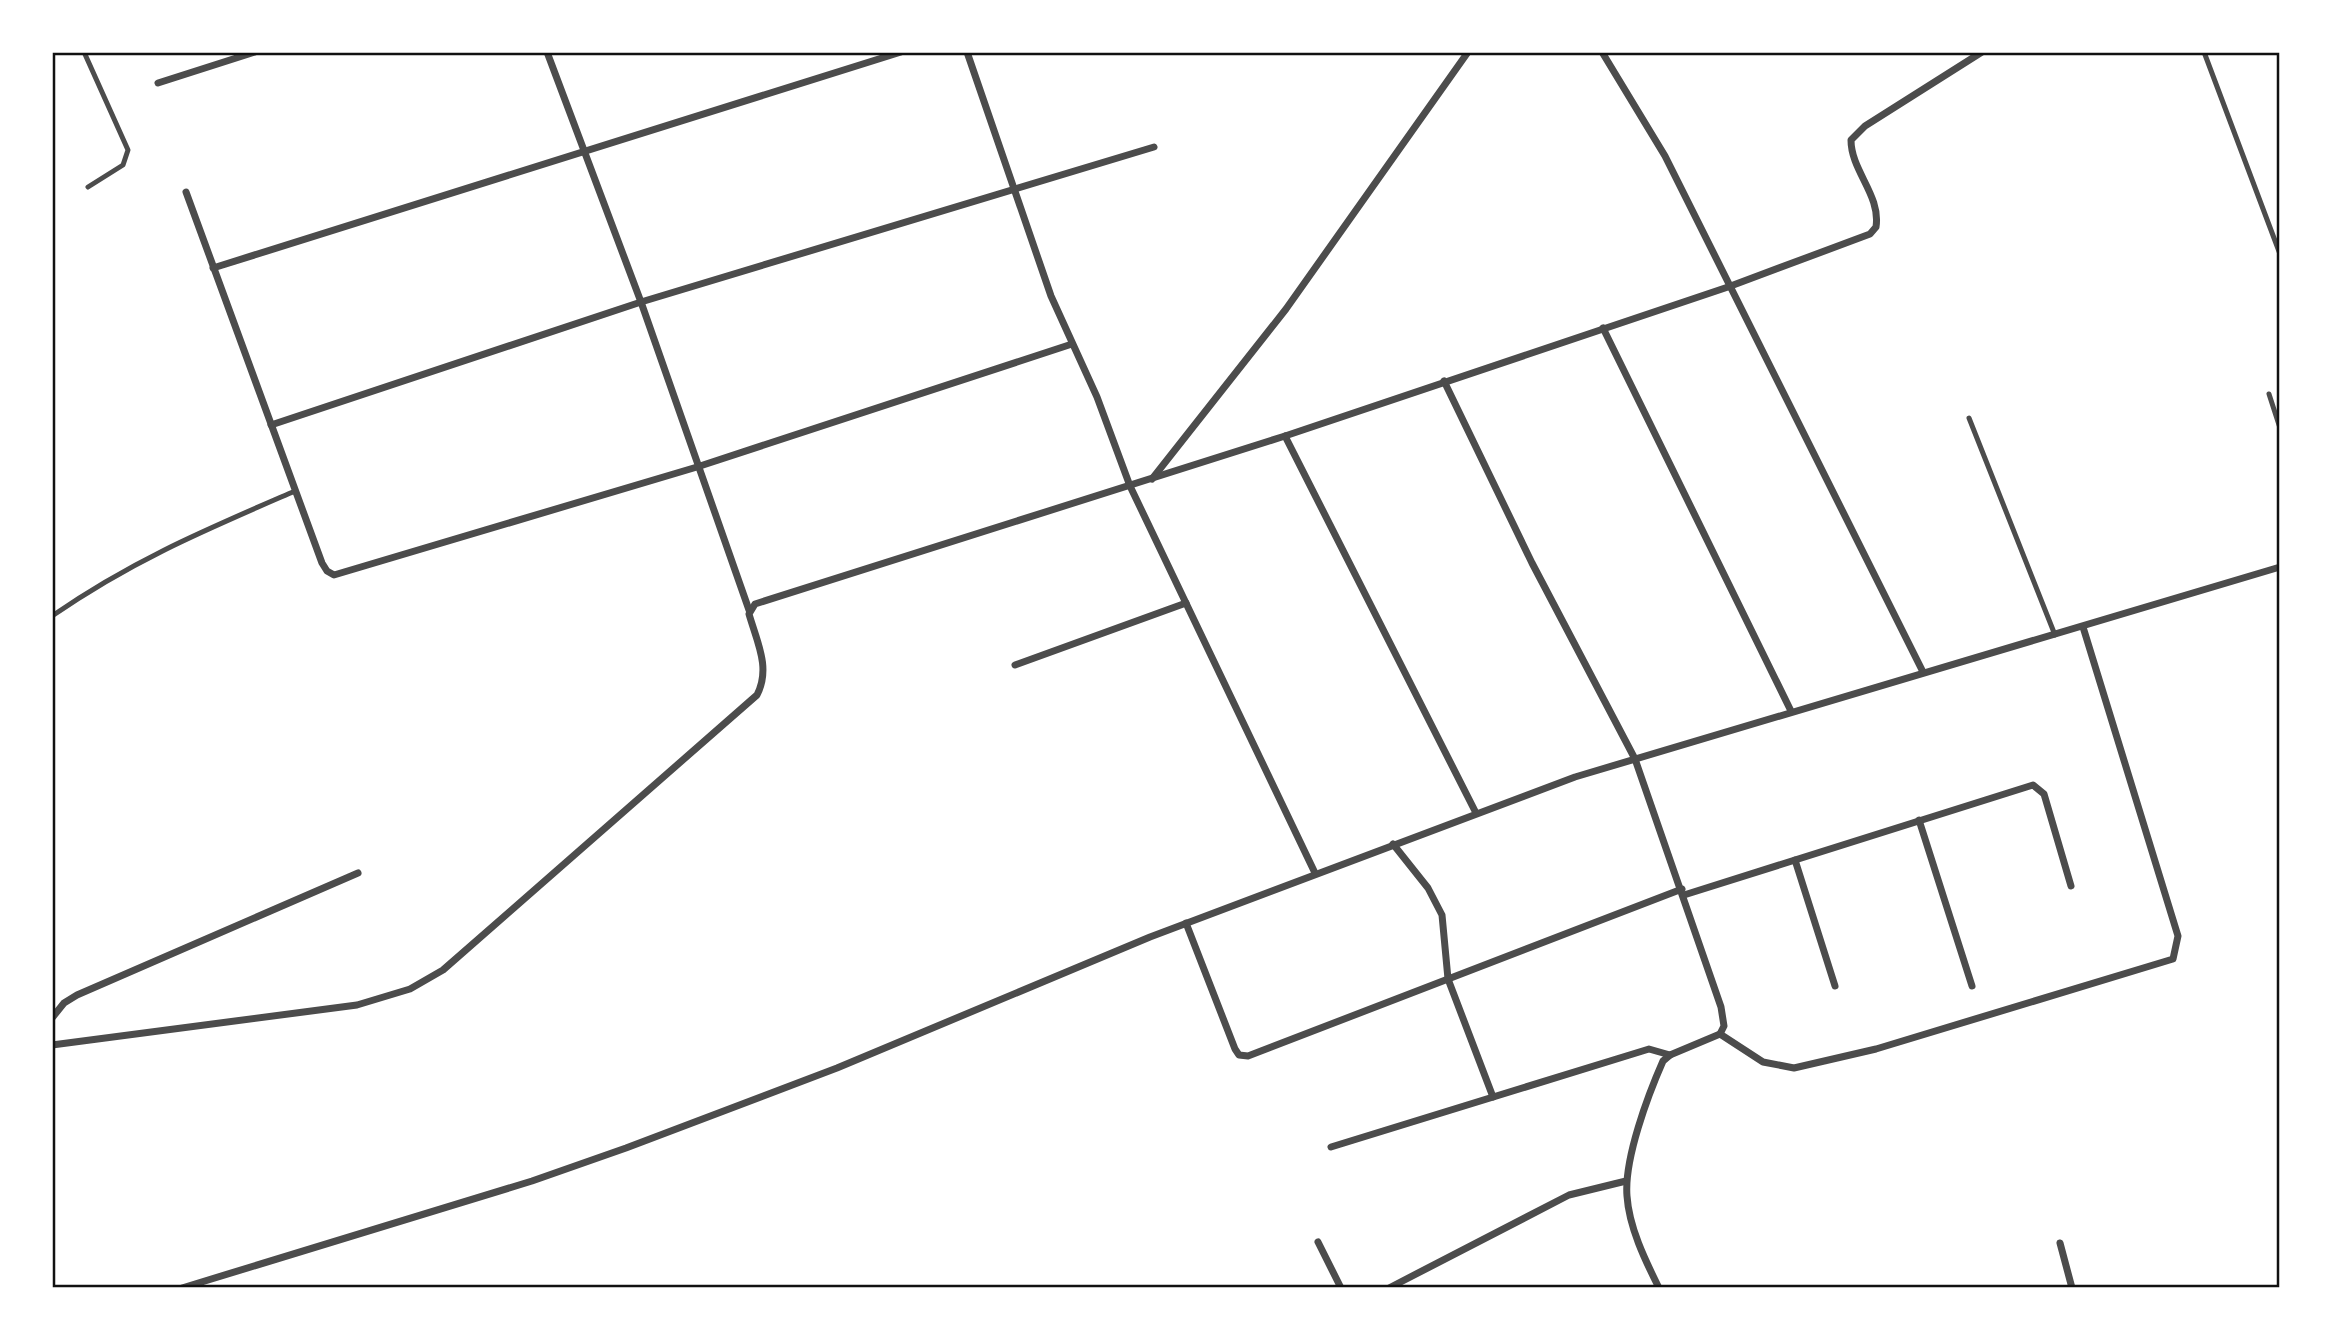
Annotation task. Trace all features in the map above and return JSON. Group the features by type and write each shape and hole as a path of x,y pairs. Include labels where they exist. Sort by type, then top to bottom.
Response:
{"street":[{"path":"158,83 255,52"},
{"path":"52,1045 357,1005 389,997 428,981 557,873 757,695 764,682 765,667 749,610 640,302 547,52"},
{"path":"213,268 901,52"},
{"path":"967,52 1051,296 1097,397 1130,486 1315,873"},
{"path":"1152,479 1286,309 1468,52"},
{"path":"1602,52 1665,156 1728,287 1829,480 1923,672"},
{"path":"749,610 763,601 1285,436 1728,287 1870,234 1877,227 1875,205 1855,159 1851,140 1865,126 1982,52"},
{"path":"271,425 640,302 1154,147"},
{"path":"186,192 322,563 334,575 697,467 1072,344"},
{"path":"1604,328 1791,711"},
{"path":"1444,381 1532,563 1635,759 1721,1007 1724,1026 1720,1034 1670,1055 1658,1074 1626,1181 1629,1211 1659,1287"},
{"path":"1285,436 1476,813"},
{"path":"183,1287 532,1181 626,1148 837,1068 1186,923 1476,813 1635,759 1791,711 2280,567"},
{"path":"1015,665 1186,603"},
{"path":"1720,1034 1763,1062 1794,1068 1876,1049 2173,959 2178,950 2178,936 2083,626"},
{"path":"1186,923 1239,1055 1255,1055 1448,979 1683,892 1795,860 2024,787 2038,788 2045,794 2071,886"},
{"path":"1919,820 1972,986"},
{"path":"1393,844 1437,903 1445,929 1448,979 1491,1091"},
{"path":"1795,860 1835,986"},
{"path":"52,1017 64,1003 77,995 358,873"},
{"path":"1331,1147 1491,1091 1649,1049 1670,1055"},
{"path":"1389,1287 1569,1195 1626,1181"},
{"path":"1318,1242 1340,1287"},
{"path":"2060,1243 2072,1287"}],"lane":[{"path":"84,52 128,150 123,165 88,187"},
{"path":"2204,52 2280,254"},
{"path":"2269,394 2280,428"},
{"path":"1969,418 2055,635"},
{"path":"52,617 105,580 173,544 295,492"}]}
